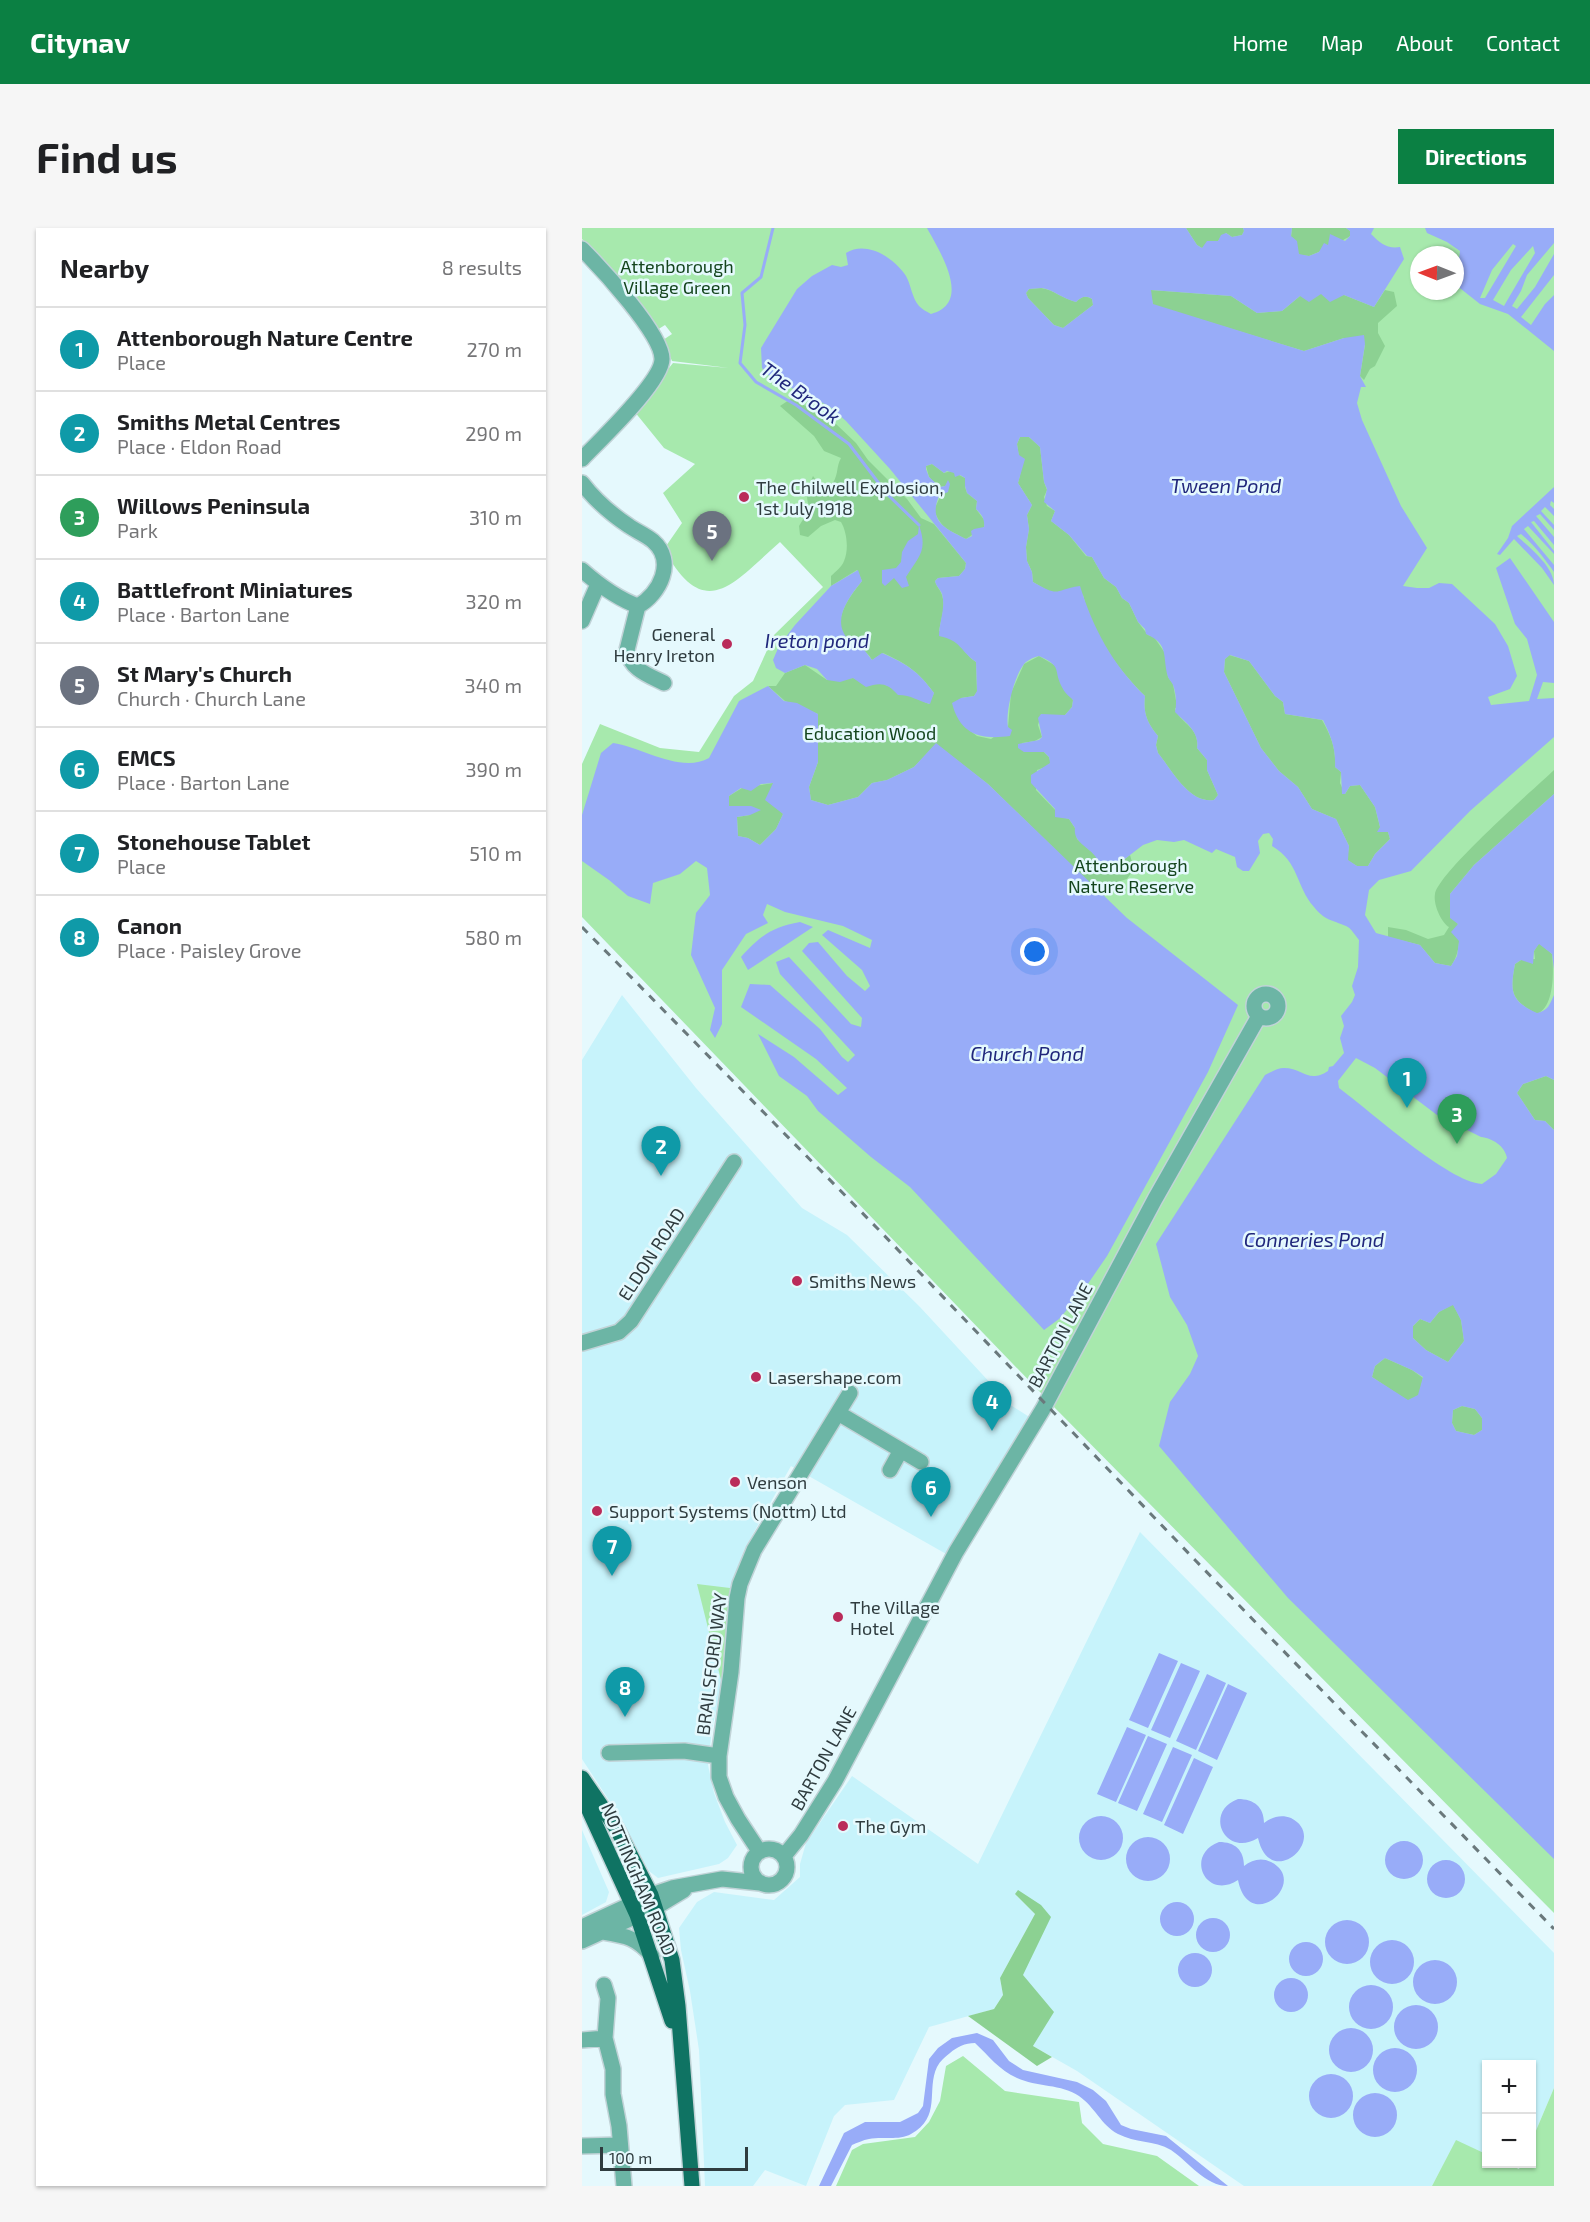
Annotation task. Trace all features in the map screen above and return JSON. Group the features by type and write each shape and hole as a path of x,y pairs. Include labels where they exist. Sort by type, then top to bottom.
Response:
{"main road":[{"name":"NOTTINGHAM ROAD","path":"582,1778 616,1829 653,1901 672,1960 678,2006 692,2186"},
{"name":"NOTTINGHAM ROAD","path":"582,1795 635,1910 680,2047"}],"street":[{"path":"582,249 612,281 649,331 662,359 657,375 639,398 582,459"},
{"path":"582,483 594,499 654,542 661,553 664,563 659,587 652,596 638,606 627,650 628,657 638,670 664,682"},
{"path":"582,570 622,600 638,606"},
{"path":"582,621 598,584"},
{"name":"BARTON LANE","path":"635,1910 672,1888 722,1879 770,1885 782,1880 787,1870 784,1856 801,1835 835,1781 956,1552 1043,1409 1150,1208 1259,1016"},
{"name":"ELDON ROAD","path":"582,1343 619,1332 632,1321 734,1161"},
{"name":"BRAILSFORD WAY","path":"755,1856 726,1797 719,1777 719,1756 740,1584 754,1550 850,1393"},
{"path":"837,1413 921,1462"},
{"path":"890,1470 901,1450"},
{"path":"609,1752 684,1751 719,1756"},
{"path":"760,1882 754,1878 751,1869 755,1856 770,1848 784,1856"},
{"name":"BARTON LANE","path":"722,1879 755,1856"},
{"path":"582,1927 635,1910"},
{"path":"582,1941 603,1932 635,1910"},
{"path":"603,1932 638,1941 652,1956"},
{"path":"611,1994 605,2038 613,2069 613,2094 624,2186"},
{"path":"582,2040 605,2038"},
{"path":"582,2146 620,2145"}],"shaded area":[{"path":"622,995 696,1088 802,1208 847,1235 920,1307 994,1387 993,1394 1031,1418 948,1555 791,1466 744,1550 730,1588 722,1684 712,1729 708,1765 714,1793 737,1845 728,1858 719,1864 658,1878 649,1871 620,1817 582,1759 582,1060"},
{"path":"1140,1532 1554,1953 1554,2088 1536,2131 1536,2060 1482,2060 1482,2152 1456,2141 1432,2186 1244,2186 1077,2071 1033,2046 1053,2012 1022,1975 1050,1917 1015,1894 1035,1914 1000,1978 1003,1995 994,2009 929,2027 894,2100 845,2105 834,2116 806,2186 765,2170 753,2186 705,2186 699,2050 679,1928 697,1902 714,1892 774,1900 800,1877 800,1864 806,1843 852,1776 978,1864"},
{"path":"582,1830 609,1892 606,1902 582,1915"}],"green space":[{"name":"Attenborough Nature Reserve","path":"582,228 1554,228 1554,1913 1052,1405 1054,1399 1041,1393 582,917 582,764 600,724 660,748 699,752 734,696 753,681 774,635 823,587 780,542 734,582 720,589 707,591 693,586 679,572 664,549 682,523 663,493 695,464 664,448 634,411 673,363 729,368 672,361 663,340 672,334 665,325 657,330 616,276 582,239"},
{"path":"1186,228 1243,228 1244,231 1242,235 1232,237 1226,233 1218,241 1202,248 1197,245"},
{"path":"1292,228 1346,228 1350,231 1350,236 1312,255 1299,255 1291,237"},
{"path":"1041,288 1076,302 1087,297 1092,299 1093,305 1063,328 1054,325 1028,298 1026,293 1029,289"},
{"path":"1150,290 1231,296 1257,313 1282,311 1300,296 1321,293 1344,295 1374,307 1385,290 1394,292 1397,306 1378,323 1378,333 1385,346 1375,366 1370,369 1364,380 1360,376 1365,345 1344,338 1304,351 1153,305"},
{"name":"Education Wood","path":"792,398 836,424 907,499 921,518 934,524 966,563 965,569 959,576 938,578 935,581 944,604 939,631 955,640 976,662 977,692 974,696 961,698 964,726 977,736 991,739 1008,727 1011,693 1024,664 1039,656 1056,666 1073,700 1072,707 1065,715 1041,715 1038,725 1042,737 1035,741 1022,743 1024,752 1044,752 1049,757 1051,763 1037,770 1036,790 1062,817 1069,819 1075,828 1077,839 1095,855 1103,869 1117,865 1130,855 1134,869 1127,879 1114,883 1104,897 988,784 936,744 914,767 887,780 872,783 858,797 828,805 811,800 809,787 818,762 818,714 785,701 768,686 776,686 785,673 805,665 827,680 853,678 879,682 929,704 934,693 917,674 883,653 872,660 843,632 841,617 852,594 862,581 857,570 831,586 831,576 842,565 846,557 847,541 843,526 841,522 835,520 821,526 808,537 800,535 799,526 810,508 807,495 813,476 821,487 833,483 841,458 824,451 814,436 780,406"},
{"path":"1020,437 1029,437 1040,447 1047,490 1044,497 1047,506 1055,511 1051,521 1069,535 1086,556 1092,557 1104,578 1116,587 1122,598 1129,603 1138,622 1148,635 1154,637 1165,653 1168,677 1173,684 1177,706 1175,709 1193,730 1196,735 1197,748 1207,760 1207,770 1218,795 1214,800 1205,800 1189,791 1158,753 1156,745 1158,736 1147,718 1145,696 1115,662 1099,637 1083,595 1069,590 1052,593 1033,582 1026,547 1029,529 1027,515 1032,505 1018,483 1021,471 1017,444"},
{"path":"932,464 944,473 951,471 965,478 967,493 977,501 976,509 985,521 984,527 966,539 946,528 934,510 945,486 939,487 929,477 926,466"},
{"path":"1229,655 1249,661 1275,696 1283,702 1285,714 1322,720 1332,742 1335,767 1341,772 1340,783 1345,794 1350,786 1360,785 1375,807 1380,827 1388,832 1390,839 1375,854 1368,866 1357,866 1347,860 1349,846 1336,819 1312,809 1298,787 1279,771 1261,748 1224,672 1225,659"},
{"path":"1554,770 1554,794 1474,865 1450,894 1459,931 1456,958 1451,966 1435,963 1420,945 1388,937 1388,927 1406,930 1428,939 1444,935 1449,927 1436,908 1435,898 1440,883 1469,850"},
{"path":"773,783 783,814 776,829 760,845 748,838 738,836 737,817 750,815 728,806 729,796 742,788"},
{"path":"1539,943 1552,954 1553,970 1550,997 1543,1010 1537,1014 1517,999 1514,994 1513,981 1515,964 1521,960 1535,959 1534,951"},
{"path":"1546,1076 1554,1080 1554,1130 1545,1121 1535,1120 1517,1093 1523,1084"},
{"path":"1453,1304 1461,1320 1464,1341 1448,1362 1426,1350 1413,1338 1413,1326 1420,1319 1430,1323 1439,1312"},
{"path":"1385,1358 1412,1370 1423,1378 1419,1395 1408,1401 1372,1377 1375,1366"},
{"path":"1462,1406 1475,1409 1482,1418 1482,1430 1474,1435 1456,1431 1452,1423 1453,1410"},
{"path":"697,1584 730,1588 722,1684"},
{"path":"1018,1890 1041,1905 1051,1917 1023,1975 1054,2012 1033,2046 1052,2057 1037,2066 968,2016 994,2009 1003,1995 1000,1978 1035,1914 1015,1894"},
{"path":"963,2056 1005,2091 1079,2102 1082,2123 1103,2144 1157,2156 1199,2186 836,2186 852,2150 863,2144 915,2137 929,2122 940,2101 946,2066"},
{"path":"1554,2088 1554,2186 1432,2186 1456,2140 1482,2152 1482,2168 1536,2168 1536,2131"}],"water":[{"path":"927,228 1186,228 1197,245 1202,248 1207,241 1218,241 1221,235 1226,233 1232,237 1242,235 1243,228 1292,228 1291,236 1297,241 1299,254 1309,256 1319,252 1324,243 1328,245 1330,234 1345,241 1350,236 1350,231 1346,228 1374,228 1371,234 1384,245 1400,247 1404,259 1374,307 1344,295 1330,302 1321,294 1309,302 1300,296 1282,311 1257,313 1231,296 1151,290 1153,304 1304,351 1344,338 1364,335 1365,344 1360,376 1366,387 1361,387 1357,403 1362,420 1401,506 1427,548 1403,586 1429,588 1439,583 1452,584 1495,624 1508,646 1517,676 1510,689 1488,697 1491,705 1529,701 1537,675 1527,639 1515,624 1496,568 1510,558 1554,622 1554,683 1543,682 1537,699 1554,698 1554,737 1470,811 1411,871 1379,880 1369,890 1365,915 1376,933 1420,945 1435,963 1451,966 1457,956 1459,941 1451,932 1458,924 1450,918 1450,894 1474,865 1554,794 1554,969 1552,954 1539,944 1534,951 1533,964 1521,960 1515,964 1513,988 1521,1004 1537,1013 1546,1009 1554,995 1554,1080 1546,1076 1523,1084 1517,1093 1535,1120 1545,1121 1554,1130 1554,1859 1288,1598 1159,1446 1170,1402 1190,1374 1198,1356 1187,1325 1170,1297 1156,1244 1265,1075 1284,1068 1310,1076 1321,1075 1328,1071 1329,1067 1333,1066 1344,1053 1340,1038 1344,1026 1341,1016 1355,995 1352,986 1358,967 1359,940 1348,927 1325,917 1314,907 1303,891 1293,867 1272,846 1273,839 1269,833 1263,834 1258,841 1260,853 1249,871 1243,871 1237,867 1235,857 1216,849 1212,853 1184,840 1174,842 1157,840 1143,845 1117,865 1104,869 1095,856 1078,840 1075,828 1069,819 1055,817 1055,809 1031,783 1031,775 1050,763 1049,757 1044,752 1024,752 1018,748 1018,744 1039,740 1042,737 1038,718 1041,714 1065,715 1072,707 1073,700 1063,689 1055,666 1047,660 1039,656 1032,658 1026,662 1018,674 1008,712 1008,727 1012,730 1010,736 981,736 966,729 960,722 952,703 961,698 974,696 977,691 976,662 952,640 939,636 943,599 935,581 938,578 959,576 965,569 966,563 890,469 846,421 829,406 771,378 762,368 761,348 797,289 812,276 832,265 841,267 848,265 846,253 854,250 871,250 887,257 906,276 919,306 931,314 943,308 950,299 952,288 950,276","holes":["1042,288 1076,302 1088,297 1092,299 1093,305 1063,328 1054,325 1026,293 1029,289","1020,437 1029,437 1040,447 1044,482 1047,489 1044,502 1055,511 1051,521 1069,535 1087,556 1092,557 1104,578 1116,587 1122,598 1129,603 1146,634 1159,642 1162,647 1168,677 1175,691 1175,712 1194,732 1197,748 1207,760 1207,770 1218,795 1214,800 1205,800 1189,791 1158,753 1156,745 1158,736 1147,718 1145,696 1133,684 1105,645 1080,586 1057,592 1033,582 1026,547 1029,529 1027,515 1032,505 1018,483 1025,459 1019,455 1017,444","932,464 944,473 947,471 954,473 955,477 960,475 965,478 967,493 977,501 976,509 983,517 984,527 974,529 971,531 972,536 966,539 941,524 937,518 936,505 939,496 948,492 950,484 948,480 945,486 940,487 929,477 926,466","1230,655 1249,661 1275,696 1283,702 1285,714 1323,720 1335,754 1335,767 1341,772 1342,794 1345,794 1350,786 1360,785 1375,807 1380,827 1377,832 1388,832 1390,839 1375,854 1368,866 1357,866 1348,860 1349,846 1336,819 1312,809 1298,787 1279,771 1261,748 1224,672 1225,659","1356,1058 1375,1068 1437,1115 1497,1143 1504,1150 1507,1158 1496,1174 1482,1184 1467,1180 1409,1144 1339,1088 1338,1081","1453,1305 1461,1320 1464,1341 1448,1362 1426,1350 1413,1338 1413,1326 1420,1319 1430,1323 1439,1312","1385,1358 1423,1377 1418,1395 1408,1400 1372,1377 1375,1366","1462,1406 1475,1409 1482,1418 1482,1430 1474,1435 1456,1431 1452,1423 1453,1410"]},
{"path":"1425,228 1554,228 1554,243 1527,275 1512,306 1517,309 1535,287 1554,254 1554,275 1521,317 1531,325 1554,295 1554,351 1508,314 1480,304 1464,291 1464,246 1453,246 1427,233","holes":["1513,244 1516,246 1485,298 1480,298 1492,270","1533,246 1535,253 1504,306 1493,300 1511,270"]},
{"path":"1554,487 1554,503 1551,501 1550,505 1554,509 1554,516 1545,507 1541,511 1554,525 1554,530 1540,514 1536,516 1554,537 1554,545 1534,521 1531,522 1554,554 1528,526 1524,529 1554,565 1554,572 1526,538 1521,534 1517,536 1546,565 1554,585 1542,568 1514,539 1500,555 1497,554 1508,538 1512,526"},
{"path":"919,525 923,541 921,553 906,577 909,586 902,588 894,578 885,586 882,583 882,570 896,568 901,562 902,552 908,541 918,534"},
{"name":"Ireton pond","path":"858,570 862,581 847,601 844,609 841,624 843,632 848,639 855,638 872,660 882,653 917,674 934,693 930,704 898,695 891,688 883,685 876,684 866,687 853,678 840,682 827,680 817,669 805,665 785,673 776,668 773,660 779,646 795,625 831,586"},
{"name":"Church Pond","path":"768,686 784,701 797,703 818,714 818,762 809,787 811,800 828,805 858,797 872,783 887,780 914,767 936,743 988,784 1127,918 1238,1005 1208,1072 1107,1256 1083,1291 1059,1319 1044,1330 910,1187 818,1111 807,1096 779,1076 758,1034 794,1057 838,1095 847,1088 816,1059 741,1007 750,984 770,985 820,1029 848,1062 855,1055 780,974 776,962 789,957 851,1024 861,1027 862,1018 802,951 809,943 818,942 847,976 865,991 870,986 862,970 822,935 828,930 870,948 872,940 843,926 785,912 767,904 763,915 768,923 746,934 722,970 722,1024 715,1038 710,1030 715,1008 691,955 696,913 710,895 707,868 696,861 680,874 653,883 650,904 628,896 582,861 582,815 601,753 613,743 686,763 709,758 739,701","holes":["773,783 765,800 783,814 776,829 760,845 748,838 738,836 737,817 761,810 751,806 729,806 729,796 741,788 751,791 761,784"]},
{"path":"800,922 813,927 748,970 741,957 754,943 774,930"},
{"path":"1159,1653 1178,1661 1148,1728 1129,1720"},
{"path":"1181,1663 1200,1671 1170,1738 1151,1730"},
{"path":"1207,1674 1226,1683 1196,1750 1176,1741"},
{"path":"1228,1684 1247,1693 1217,1760 1198,1751"},
{"path":"1127,1727 1146,1735 1116,1802 1097,1794"},
{"path":"1148,1736 1167,1744 1137,1811 1118,1803"},
{"path":"1173,1747 1192,1755 1162,1822 1143,1814"},
{"path":"1194,1758 1213,1767 1183,1834 1164,1825"},
{"path":"1238,1799 1249,1800 1257,1805 1264,1817 1264,1823 1284,1816 1291,1818 1301,1827 1304,1837 1301,1847 1294,1856 1284,1861 1274,1860 1264,1853 1258,1838 1246,1843 1228,1838 1220,1822 1222,1813 1227,1805"},
{"path":"1101,1816 1110,1817 1117,1822 1122,1829 1122,1847 1117,1854 1110,1859 1101,1860 1092,1859 1085,1854 1080,1847 1079,1838 1080,1829 1085,1822 1092,1817"},
{"path":"1148,1837 1157,1838 1164,1843 1169,1850 1169,1868 1164,1875 1157,1880 1148,1881 1139,1880 1132,1875 1127,1868 1126,1859 1127,1850 1132,1843 1139,1838"},
{"path":"1404,1841 1417,1847 1423,1860 1417,1873 1404,1879 1391,1873 1385,1860 1391,1847"},
{"path":"1219,1842 1238,1848 1244,1860 1244,1866 1260,1859 1271,1862 1281,1871 1284,1881 1281,1891 1264,1904 1253,1903 1244,1896 1238,1880 1227,1885 1217,1885 1209,1881 1203,1874 1201,1865 1203,1856 1208,1848"},
{"path":"1446,1860 1459,1866 1465,1879 1459,1892 1446,1898 1433,1892 1427,1879 1433,1866"},
{"path":"1177,1902 1189,1907 1194,1919 1189,1931 1177,1936 1165,1931 1160,1919 1165,1907"},
{"path":"1213,1918 1225,1923 1230,1935 1225,1947 1213,1952 1201,1947 1196,1935 1201,1923"},
{"path":"1347,1920 1356,1921 1363,1926 1368,1933 1368,1951 1363,1958 1356,1963 1347,1964 1338,1963 1331,1958 1326,1951 1325,1942 1326,1933 1331,1926 1338,1921"},
{"path":"1392,1940 1401,1941 1408,1946 1413,1953 1413,1971 1408,1978 1401,1983 1392,1984 1383,1983 1376,1978 1371,1971 1370,1962 1371,1953 1376,1946 1383,1941"},
{"path":"1306,1942 1318,1947 1323,1959 1318,1971 1306,1976 1294,1971 1289,1959 1294,1947"},
{"path":"1195,1953 1207,1958 1212,1970 1207,1982 1195,1987 1183,1982 1178,1970 1183,1958"},
{"path":"1435,1960 1444,1961 1451,1966 1456,1973 1456,1991 1451,1998 1444,2003 1435,2004 1426,2003 1419,1998 1414,1991 1413,1982 1414,1973 1419,1966 1426,1961"},
{"path":"1291,1978 1303,1983 1308,1995 1303,2007 1291,2012 1279,2007 1274,1995 1279,1983"},
{"path":"1371,1985 1380,1986 1387,1991 1392,1998 1392,2016 1387,2023 1380,2028 1371,2029 1362,2028 1355,2023 1350,2016 1349,2007 1350,1998 1355,1991 1362,1986"},
{"path":"1416,2005 1425,2006 1432,2011 1437,2018 1437,2036 1432,2043 1425,2048 1416,2049 1407,2048 1400,2043 1395,2036 1394,2027 1395,2018 1400,2011 1407,2006"},
{"path":"1351,2028 1360,2029 1367,2034 1372,2041 1372,2059 1367,2066 1360,2071 1351,2072 1342,2071 1335,2066 1330,2059 1329,2050 1330,2041 1335,2034 1342,2029"},
{"path":"977,2033 993,2040 1009,2061 1023,2070 1077,2082 1093,2090 1106,2101 1121,2125 1166,2136 1228,2186 1205,2178 1165,2147 1118,2134 1107,2126 1085,2100 1072,2092 1024,2081 1011,2075 999,2067 975,2043 955,2049 938,2065 934,2076 930,2111 921,2127 906,2136 869,2139 852,2145 831,2186 819,2186 844,2133 865,2122 900,2122 918,2113 923,2106 929,2059 938,2048 952,2038"},
{"path":"1395,2048 1404,2049 1411,2054 1416,2061 1416,2079 1411,2086 1404,2091 1395,2092 1386,2091 1379,2086 1374,2079 1373,2070 1374,2061 1379,2054 1386,2049"},
{"path":"1331,2074 1340,2075 1347,2080 1352,2087 1352,2105 1347,2112 1340,2117 1331,2118 1322,2117 1315,2112 1310,2105 1309,2096 1310,2087 1315,2080 1322,2075"},
{"path":"1375,2093 1384,2094 1391,2099 1396,2106 1396,2124 1391,2131 1384,2136 1375,2137 1366,2136 1359,2131 1354,2124 1353,2115 1354,2106 1359,2099 1366,2094"}],"waterway":[{"name":"The Brook","path":"773,228 761,277 742,293 745,325 740,363 756,382 796,405 849,444 887,494 919,525"}],"railway":[{"path":"582,927 878,1229 1195,1560 1554,1929"}],"place":[{"name":"The Chilwell Explosion, 1st July 1918","path":"744,497"},
{"name":"St Mary's Church","path":"712,561"},
{"name":"General Henry Ireton","path":"727,644"},
{"name":"Attenborough Nature Centre","path":"1407,1108"},
{"name":"Willows Peninsula","path":"1457,1144"},
{"name":"Smiths Metal Centres","path":"661,1176"},
{"name":"Smiths News","path":"797,1281"},
{"name":"Lasershape.com","path":"756,1377"},
{"name":"Battlefront Miniatures","path":"992,1431"},
{"name":"Venson","path":"735,1482"},
{"name":"Support Systems (Nottm) Ltd","path":"597,1511"},
{"name":"EMCS","path":"931,1517"},
{"name":"Stonehouse Tablet","path":"612,1576"},
{"name":"The Village Hotel","path":"838,1617"},
{"name":"Canon","path":"625,1717"},
{"name":"The Gym","path":"843,1826"}],"park label":[{"name":"Attenborough Village Green","path":"677,276"}],"water label":[{"name":"Tween Pond","path":"1226,485"},
{"name":"Conneries Pond","path":"1314,1239"}]}
